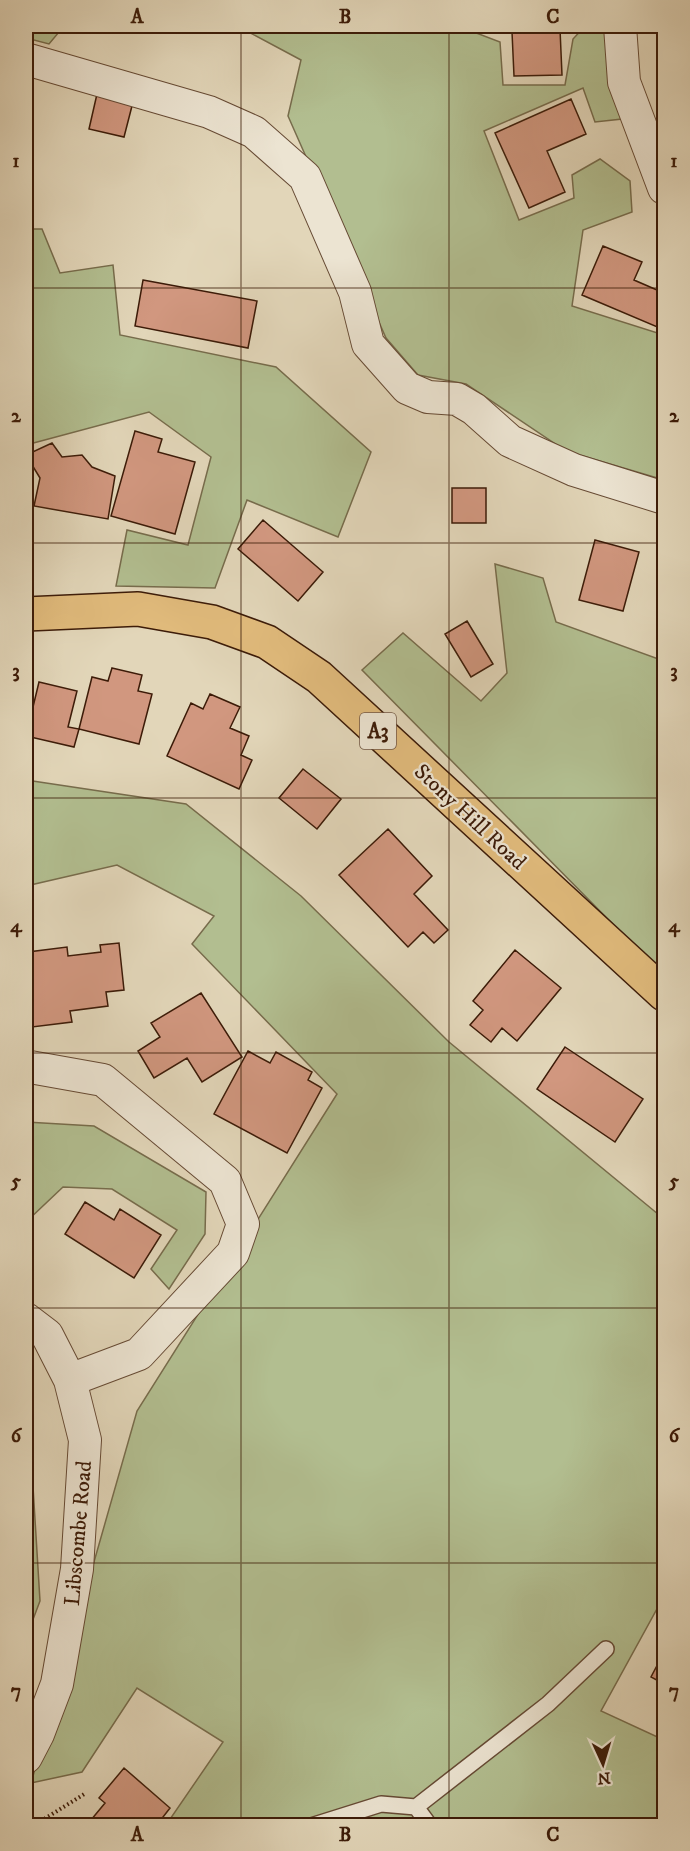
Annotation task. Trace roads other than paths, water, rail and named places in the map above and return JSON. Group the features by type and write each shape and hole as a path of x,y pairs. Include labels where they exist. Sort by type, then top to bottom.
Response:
{"main road":[{"name":"Stony Hill Road","path":"26,614 138,609 212,622 267,642 319,677 664,994"}],"street":[{"path":"620,26 624,82 664,188"},
{"path":"26,59 209,112 254,132 305,177 355,292 368,344 407,388 428,397 457,399 474,409 510,441 574,470 664,498"},
{"path":"30,1067 103,1080 225,1181 243,1224 233,1253 139,1354 70,1380"},
{"name":"Libscombe Road","path":"26,1319 47,1335 70,1380 85,1440 77,1569 57,1684 38,1734 26,1757"}],"lane":[{"path":"311,1826 381,1804 416,1807 548,1704 606,1649"},
{"path":"416,1807 430,1826"}]}
